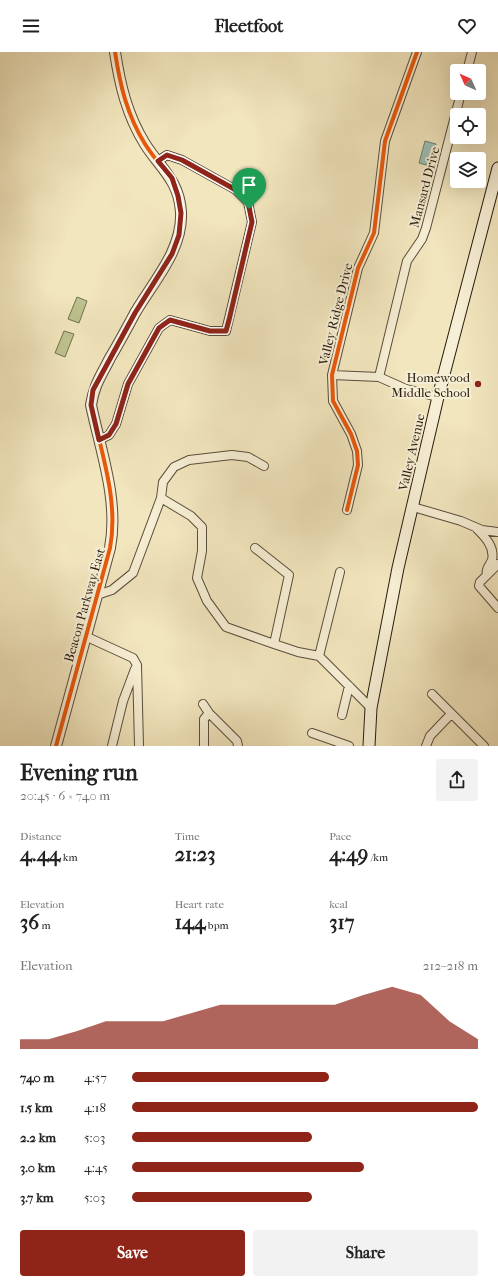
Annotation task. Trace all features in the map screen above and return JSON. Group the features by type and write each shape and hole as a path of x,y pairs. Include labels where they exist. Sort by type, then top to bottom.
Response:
{"main road":[{"name":"Valley Avenue","path":"369,746 371,708 398,568 438,396 498,168"}],"street":[{"name":"Beacon Parkway East","path":"56,746 114,528 113,506 91,405 93,390 135,313 172,254 179,235 181,213 178,196 172,178 145,144 128,112 121,90 115,52"},
{"name":"Valley Ridge Drive","path":"347,510 358,465 357,451 351,434 332,401 332,375 358,268 374,232 385,141 418,52"},
{"path":"469,64 472,52"},
{"name":"Mansard Drive","path":"379,377 406,261 422,239 426,228 459,100"},
{"path":"99,440 109,435 116,424 128,384 159,328 170,320 210,331 226,331 252,222 248,202 236,190 182,160 167,155 158,161"},
{"name":"Valley Ridge Drive","path":"332,375 379,377 406,389 438,396"},
{"path":"97,596 112,590 133,573 161,498 163,482 174,467 189,460 232,455 248,457 264,466"},
{"path":"161,498 191,516 202,527 202,551 197,578 207,601 226,627 298,652 319,656 371,708"},
{"path":"413,507 476,527 498,532"},
{"path":"476,527 488,540 491,549 492,561 479,586 498,608"},
{"path":"255,548 290,575 274,644"},
{"path":"487,572 498,557"},
{"path":"487,572 498,564"},
{"path":"319,656 340,572"},
{"path":"85,636 133,658 137,665 139,746"},
{"path":"112,746 123,701 137,665"},
{"path":"342,715 349,686"},
{"path":"432,694 484,746"},
{"path":"203,704 209,713 237,742 238,746"},
{"path":"204,746 204,719 209,713"},
{"path":"426,746 430,736 451,714"},
{"path":"312,733 349,746"}],"green space":[{"path":"77,297 87,301 79,323 68,319"},
{"path":"64,331 74,334 65,357 55,353"}],"water":[{"path":"425,141 436,144 430,166 419,163"}],"cycle path":[{"path":"56,746 110,548 112,530 111,494 91,405 92,398 98,381 135,313 166,265 177,239 180,226 181,212 177,191 168,175 145,144 133,122 125,100 115,52"},
{"path":"347,510 358,465 357,451 351,434 333,401 332,375 358,268 374,233 385,141 417,52"}],"place":[{"name":"Homewood Middle School","path":"478,384"}],"route":[{"path":"167,155 182,160 236,190 248,202 249,209 252,222 226,331 210,331 170,320 159,328 128,384 116,424 109,435 99,440 91,405 93,390 135,313 172,254 179,235 181,213 178,196 172,178 158,161 167,155"}]}
